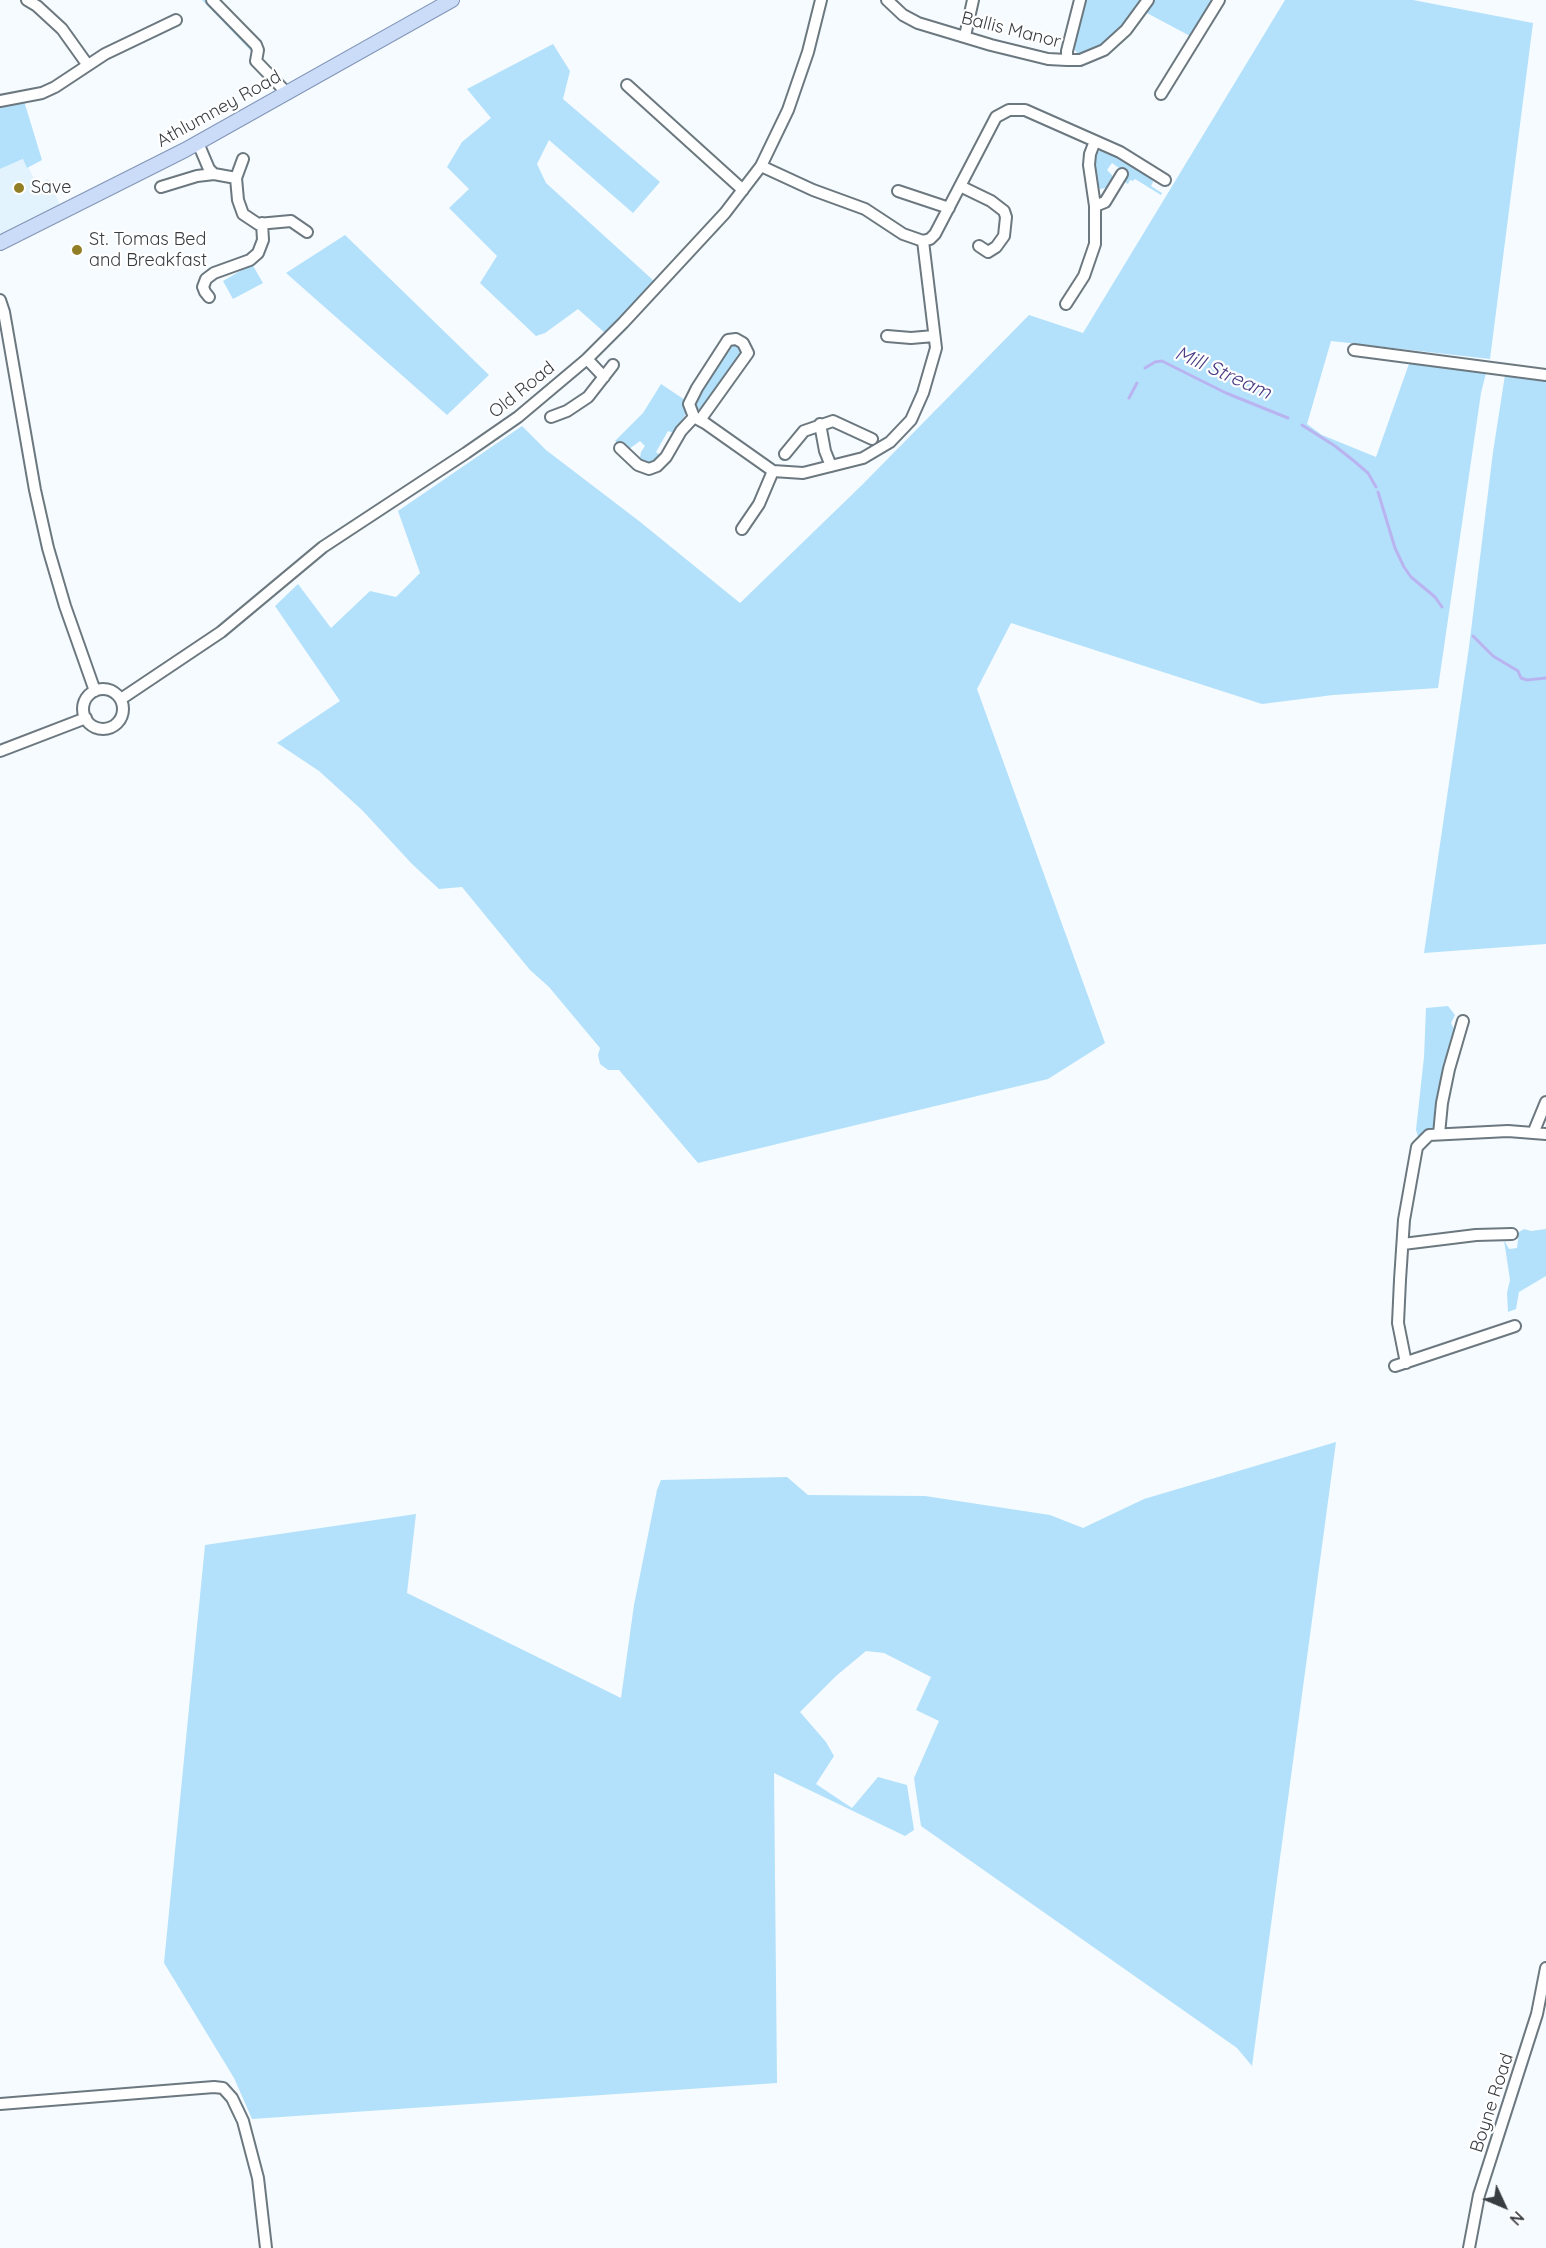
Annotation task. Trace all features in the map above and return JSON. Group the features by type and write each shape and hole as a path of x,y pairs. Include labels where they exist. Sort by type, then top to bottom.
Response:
{"main road":[{"name":"Athlumney Road","path":"0,243 198,143 452,0"}],"street":[{"path":"27,0 62,29 87,64"},
{"path":"212,0 256,45 258,50 256,61 286,92"},
{"name":"Old Road","path":"121,699 221,632 323,547 518,417 587,359 659,286 743,190 761,166 775,140 799,81 821,0"},
{"name":"Ballis Manor","path":"886,0 903,15 918,23 1048,59 1067,60 1080,60 1104,50 1126,30 1148,0"},
{"path":"965,36 973,0"},
{"path":"1067,60 1067,51 1080,0"},
{"path":"1161,94 1219,0"},
{"path":"0,101 42,93 55,87 87,64 176,20"},
{"path":"627,85 743,190"},
{"path":"761,166 813,190 865,209 903,234 923,241 935,234 996,117 1009,110 1025,110 1120,152 1165,180"},
{"path":"1066,304 1084,276 1091,260 1095,234 1095,206 1089,165 1095,141"},
{"path":"198,143 209,169 214,174"},
{"path":"243,159 236,178 237,200 243,214 258,224 291,221 307,232"},
{"path":"161,188 196,176 214,174 236,178"},
{"path":"1095,206 1105,202 1122,174"},
{"path":"960,186 991,201 1004,211 1006,217 1004,236 996,248 988,252 979,246"},
{"path":"898,191 949,208"},
{"path":"209,297 203,287 206,279 214,273 250,260 258,253 263,240 262,223"},
{"path":"620,448 638,465 649,469 657,466 666,457 681,431 697,419 748,353 743,343 736,339 728,340 689,404 697,419 773,471 803,473 863,458 890,442 911,420 923,393 936,348 923,241"},
{"path":"0,300 48,548 95,691"},
{"path":"887,336 911,338 934,336"},
{"path":"1354,350 1546,375"},
{"path":"587,359 604,377"},
{"path":"551,417 567,411 588,397 613,365"},
{"path":"785,454 804,431 833,421 872,439"},
{"path":"820,424 825,451 831,466"},
{"path":"742,529 759,504 773,471"},
{"path":"107,689 121,699 123,712 121,718 111,727 105,729 94,726 86,718 85,702 95,691 107,689"},
{"path":"0,751 86,718"},
{"path":"1439,1134 1449,1069 1463,1021"},
{"path":"1534,1131 1546,1102"},
{"path":"1515,1326 1400,1365 1398,1323 1404,1220 1417,1147 1429,1135 1534,1131 1546,1134"},
{"path":"1402,1244 1476,1235 1512,1234"},
{"name":"Boyne Road","path":"1469,2248 1479,2195 1537,2014 1546,1968"},
{"path":"0,2104 214,2086 223,2088 232,2098 243,2121 258,2178 266,2248"}],"shaded area":[{"path":"202,0 205,0 230,24 252,49 252,52"},
{"path":"1086,0 1144,0 1119,31 1101,47 1079,55 1074,49"},
{"path":"1154,0 1215,0 1192,37 1145,12"},
{"path":"1285,0 1413,0 1533,23 1490,359 1331,341 1307,424 1322,435 1376,457 1410,361 1486,373 1481,393 1438,688 1333,695 1262,704 1011,623 977,689 1105,1043 1048,1079 698,1163 619,1070 608,1070 600,1064 598,1055 600,1048 549,987 530,970 462,887 439,889 412,864 362,810 319,771 277,743 340,701 275,606 298,584 331,628 370,591 396,597 420,573 398,511 522,426 546,450 639,521 740,603 862,485 1029,315 1083,333"},
{"path":"553,44 570,71 563,99 660,182 633,213 549,140 537,164 546,183 654,281 605,333 578,309 545,333 536,336 480,283 497,256 449,208 469,189 447,167 462,142 491,118 467,89"},
{"path":"24,101 42,160 27,168 23,159 0,169 0,106"},
{"path":"1101,150 1108,151 1151,176 1153,182 1151,186 1162,193 1161,195 1135,179 1130,180 1128,184 1123,181 1127,174 1112,163 1107,170 1113,179 1106,188 1100,189 1097,186 1093,160 1096,153"},
{"path":"24,159 37,184 48,179 61,207 0,237 0,169"},
{"path":"345,235 489,375 447,415 286,273"},
{"path":"252,264 263,283 233,299 223,281"},
{"path":"734,343 744,351 702,410 698,409 695,405 696,400"},
{"path":"1505,375 1546,381 1546,944 1424,953 1469,647"},
{"path":"661,384 685,400 687,412 674,433 668,431 656,452 663,457 650,466 640,458 645,446 640,441 629,449 615,441 643,413"},
{"path":"1448,1006 1455,1015 1451,1023 1455,1031 1436,1132 1419,1140 1416,1130 1424,1057 1426,1008"},
{"path":"1524,1229 1531,1231 1546,1229 1546,1276 1519,1292 1516,1309 1508,1312 1507,1293 1510,1280 1504,1240 1509,1249 1517,1248 1519,1232"},
{"path":"1336,1442 1252,2066 1237,2048 921,1826 914,1778 939,1721 916,1710 931,1677 884,1653 866,1651 836,1676 800,1712 826,1742 834,1756 816,1784 852,1808 878,1777 907,1785 914,1830 905,1836 774,1773 777,2083 252,2119 234,2078 164,1963 205,1545 416,1514 407,1593 621,1698 634,1605 661,1480 787,1477 808,1495 925,1496 1050,1515 1083,1528 1144,1499"}],"waterway":[{"name":"Mill Stream","path":"1145,368 1162,361 1226,393 1288,418"},
{"name":"Mill Stream","path":"1129,398 1137,383"},
{"name":"Mill Stream","path":"1302,425 1354,461 1368,473 1376,487"},
{"name":"Mill Stream","path":"1378,492 1395,548 1404,567 1411,577 1435,597 1442,607"},
{"name":"Mill Stream","path":"1473,636 1493,656 1518,671 1521,678 1527,680 1546,678"}],"place":[{"name":"Save","path":"19,188"},
{"name":"St. Tomas Bed and Breakfast","path":"77,250"}]}
